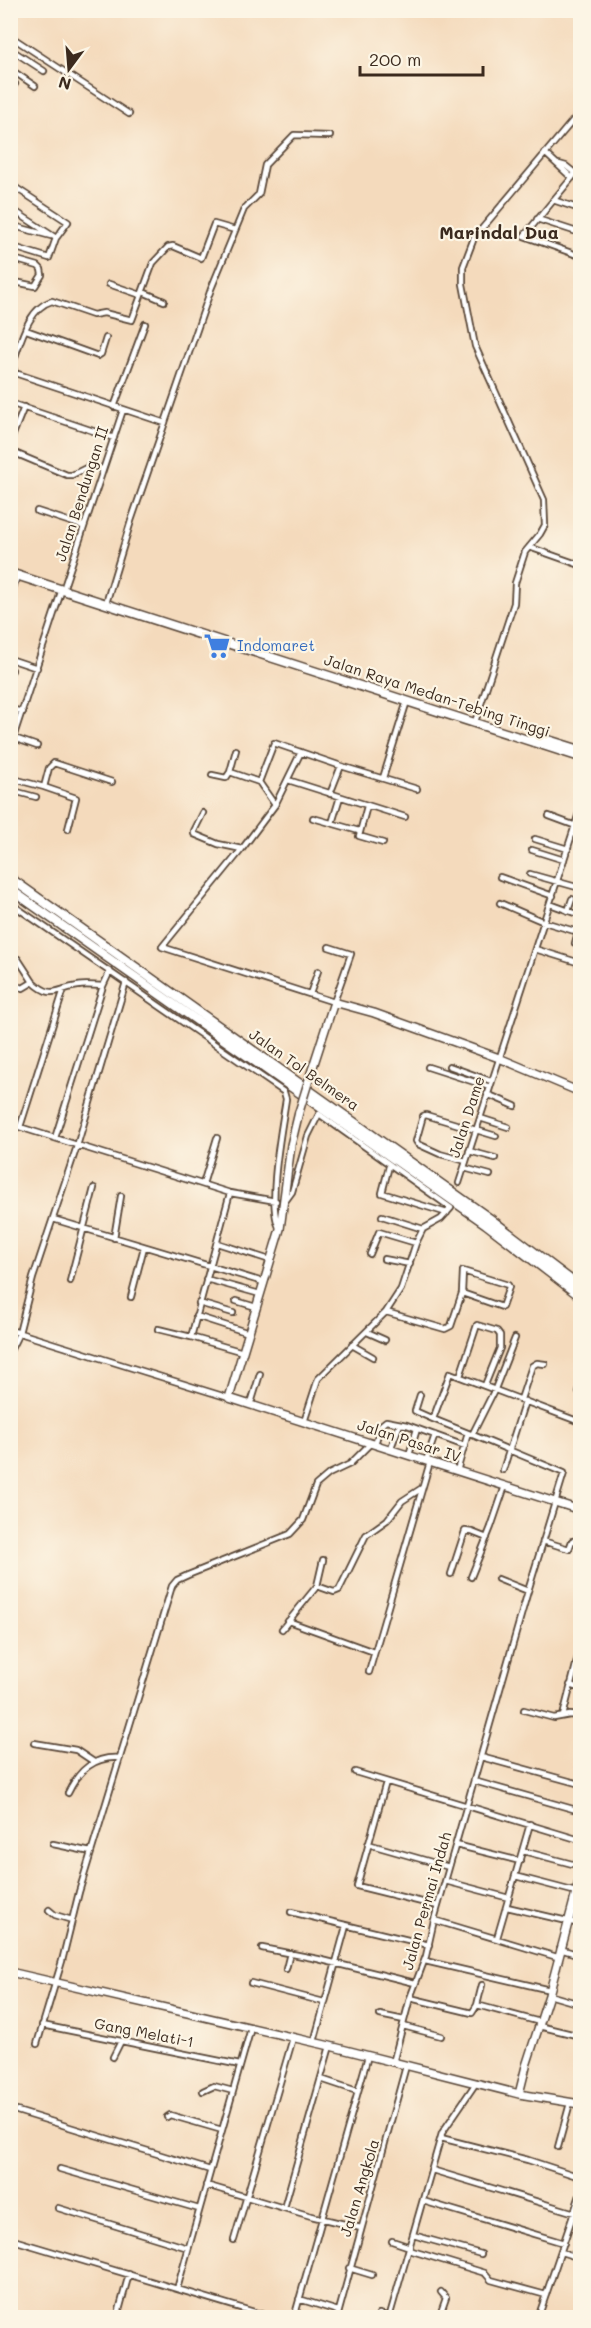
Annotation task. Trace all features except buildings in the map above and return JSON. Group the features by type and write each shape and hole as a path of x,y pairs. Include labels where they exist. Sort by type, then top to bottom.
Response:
{"highway":[{"name":"Jalan Raya Medan-Tebing Tinggi","path":"13,572 407,700 476,719"},
{"name":"Jalan Raya Medan-Tebing Tinggi","path":"63,588 476,719 580,757"},
{"name":"Jalan Raya Medan-Tebing Tinggi","path":"508,730 580,750"},
{"name":"Jalan Tol Belmera","path":"10,878 489,1218 580,1287"},
{"name":"Jalan Tol Belmera","path":"10,889 486,1224 580,1296"}],"street":[{"path":"10,36 129,114"},
{"path":"10,49 44,71"},
{"path":"10,69 36,86"},
{"path":"476,719 514,603 515,583 529,547 545,525 544,500 540,487 475,346 463,284 463,267 474,238 580,112"},
{"path":"106,600 206,304 244,209 259,194 263,169 267,160 294,135 330,136"},
{"path":"545,153 559,164 561,170 580,178"},
{"path":"580,168 524,234 526,238 580,256"},
{"path":"10,184 68,222 57,238 49,258 10,246"},
{"path":"553,200 580,209"},
{"path":"10,208 57,238"},
{"path":"537,219 580,233"},
{"path":"10,225 57,238"},
{"path":"165,423 15,373 12,365 33,315 49,301 93,315 104,313 130,320 134,317 153,263 168,247 173,246 202,258 214,225 236,230"},
{"path":"10,258 38,266 42,275 35,286 10,281"},
{"path":"109,284 164,301"},
{"path":"114,407 145,324"},
{"path":"26,330 98,356 101,354 106,338"},
{"path":"10,403 114,438"},
{"path":"10,442 24,407"},
{"name":"Jalan Bendungan II","path":"10,747 123,410"},
{"path":"10,451 67,475 72,475 90,466 102,469"},
{"path":"38,511 83,526"},
{"path":"529,547 580,564"},
{"path":"10,595 13,572"},
{"path":"10,659 37,668"},
{"path":"383,778 407,700"},
{"path":"10,709 23,712"},
{"path":"14,738 37,746"},
{"path":"259,782 274,743 417,789"},
{"path":"212,774 226,778 236,750"},
{"path":"301,752 275,805 162,947 364,1010 499,1058 580,1092"},
{"path":"44,787 49,768 54,763 112,782"},
{"path":"330,794 340,766"},
{"path":"230,772 259,782 275,805"},
{"path":"10,778 76,798 68,829"},
{"path":"288,780 405,818"},
{"path":"10,790 36,797"},
{"path":"332,823 340,798"},
{"path":"367,806 359,831 360,836 383,843"},
{"name":"Jalan Dame","path":"459,1184 580,810"},
{"path":"203,813 194,834 242,849"},
{"path":"549,816 576,826"},
{"path":"313,818 359,831"},
{"path":"535,839 568,849"},
{"path":"532,850 564,860"},
{"path":"530,874 580,888"},
{"path":"500,877 553,896"},
{"path":"568,911 572,899"},
{"path":"10,903 284,1092 286,1099 278,1145 276,1201 276,1224 280,1229"},
{"path":"500,903 544,922 579,931 575,943"},
{"path":"550,904 580,915"},
{"path":"10,1330 229,1398 280,1229 289,1153 299,1112 351,954 328,947"},
{"path":"535,949 580,963"},
{"path":"18,959 33,982 51,994 84,985 103,987"},
{"path":"55,1138 110,971"},
{"path":"310,994 318,971"},
{"path":"10,984 23,988 33,982"},
{"path":"10,1351 19,1333 33,1278 77,1146 126,982"},
{"path":"20,1127 64,989"},
{"path":"448,1066 490,1084"},
{"path":"428,1067 490,1084"},
{"path":"487,1095 515,1106"},
{"path":"284,1203 292,1192 308,1136 319,1114 451,1208 423,1229 401,1289 386,1312 318,1379 304,1422"},
{"path":"466,1161 440,1154 418,1144 416,1141 423,1116 496,1137"},
{"path":"480,1118 508,1127"},
{"path":"10,1124 230,1193 276,1201"},
{"path":"203,1184 217,1138"},
{"path":"469,1151 495,1158"},
{"path":"389,1166 382,1193 447,1213"},
{"path":"464,1168 490,1175"},
{"path":"70,1281 85,1228 93,1188"},
{"path":"191,1337 230,1193"},
{"path":"114,1238 122,1196"},
{"path":"382,1216 423,1229"},
{"path":"53,1219 263,1282"},
{"path":"370,1254 379,1232 416,1243"},
{"path":"217,1243 270,1260"},
{"path":"131,1297 144,1247"},
{"path":"384,1259 410,1264"},
{"path":"386,1312 445,1329 451,1326 462,1293 463,1271 509,1287 502,1307 462,1293"},
{"path":"206,1278 260,1294"},
{"path":"236,1301 256,1307"},
{"path":"199,1303 233,1313"},
{"path":"196,1316 249,1333"},
{"path":"460,1376 477,1325 497,1331 501,1335 500,1348 485,1385"},
{"path":"158,1329 243,1352"},
{"path":"366,1332 385,1340"},
{"path":"457,1471 470,1434 495,1389 515,1338"},
{"path":"352,1346 373,1357"},
{"path":"503,1470 532,1366 537,1363 545,1364"},
{"path":"248,1404 252,1400 260,1374"},
{"path":"434,1419 449,1374 485,1385 580,1422"},
{"path":"420,1395 415,1411 509,1449"},
{"name":"Jalan Pasar IV","path":"229,1398 580,1510"},
{"path":"37,2044 91,1852 162,1615 174,1583 199,1570 290,1534 303,1520 316,1485 329,1474 350,1464 373,1444 383,1422 417,1428 465,1446"},
{"path":"390,1450 400,1424"},
{"path":"409,1455 417,1428"},
{"path":"369,1672 435,1435"},
{"name":"Jalan Permai Indah","path":"393,2063 415,1983 425,1960 445,1881 564,1473 509,1449"},
{"path":"471,1577 505,1486"},
{"path":"317,1586 334,1592 339,1590 366,1535 387,1520 402,1501 422,1488"},
{"path":"451,1574 465,1531 487,1538"},
{"path":"543,1541 569,1549 572,1541 580,1540"},
{"path":"282,1629 317,1586 323,1560"},
{"path":"498,1579 528,1591"},
{"path":"288,1621 374,1652"},
{"path":"563,1716 580,1649"},
{"path":"570,1685 580,1688"},
{"path":"524,1710 554,1718 580,1716"},
{"path":"34,1743 76,1750 94,1762"},
{"path":"481,1756 580,1784"},
{"path":"68,1793 82,1771 94,1762 106,1758 120,1758"},
{"path":"355,1772 580,1840"},
{"path":"474,1781 580,1811"},
{"path":"386,1782 356,1884 358,1887 438,1906"},
{"path":"497,1938 530,1824"},
{"path":"53,1844 91,1852"},
{"path":"368,1844 449,1867"},
{"path":"456,1845 519,1861"},
{"path":"523,1851 580,1866"},
{"path":"515,1876 579,1892"},
{"path":"519,2094 550,1992 568,1921 579,1892 580,1878"},
{"path":"445,1881 509,1898"},
{"path":"507,1907 580,1924"},
{"path":"49,1910 55,1915 72,1920"},
{"path":"291,1912 429,1945"},
{"path":"434,1920 559,1953 580,1955"},
{"path":"314,2042 346,1926"},
{"path":"262,1948 415,1983"},
{"path":"286,1969 290,1953"},
{"path":"425,1960 550,1992 580,2004"},
{"path":"10,1971 314,2042 519,2094 580,2104"},
{"path":"252,1983 324,2002"},
{"path":"411,1998 469,2013 475,2012 482,1985"},
{"path":"477,2006 580,2036"},
{"path":"380,2015 441,2036"},
{"name":"Gang Melati-1","path":"42,2025 240,2065"},
{"path":"177,2289 251,2028"},
{"path":"234,2240 292,2037"},
{"path":"113,2057 121,2041"},
{"path":"284,2208 330,2046"},
{"path":"294,2318 368,2056"},
{"name":"Jalan Angkola","path":"337,2318 406,2066"},
{"path":"321,2079 357,2091"},
{"path":"379,2314 391,2317 441,2138 446,2126 476,2083"},
{"path":"203,2091 214,2086 233,2091"},
{"path":"558,2147 570,2103"},
{"path":"17,2112 210,2170"},
{"path":"167,2117 172,2116 222,2130"},
{"path":"441,2138 580,2177"},
{"path":"60,2169 200,2208"},
{"path":"432,2170 575,2213"},
{"path":"206,2185 361,2228"},
{"path":"538,2318 580,2195"},
{"path":"423,2201 564,2243"},
{"path":"58,2208 188,2248"},
{"path":"414,2235 481,2254"},
{"path":"10,2239 274,2318"},
{"path":"392,2241 485,2273 491,2280 546,2295"},
{"path":"561,2252 580,2258"},
{"path":"349,2268 372,2275"},
{"path":"117,2318 129,2274"},
{"path":"439,2318 446,2298 441,2292"},
{"path":"299,2299 338,2311"}],"place":[{"name":"Indomaret","path":"217,646"}],"district":[{"name":"Marindal Dua","path":"499,233"}]}
